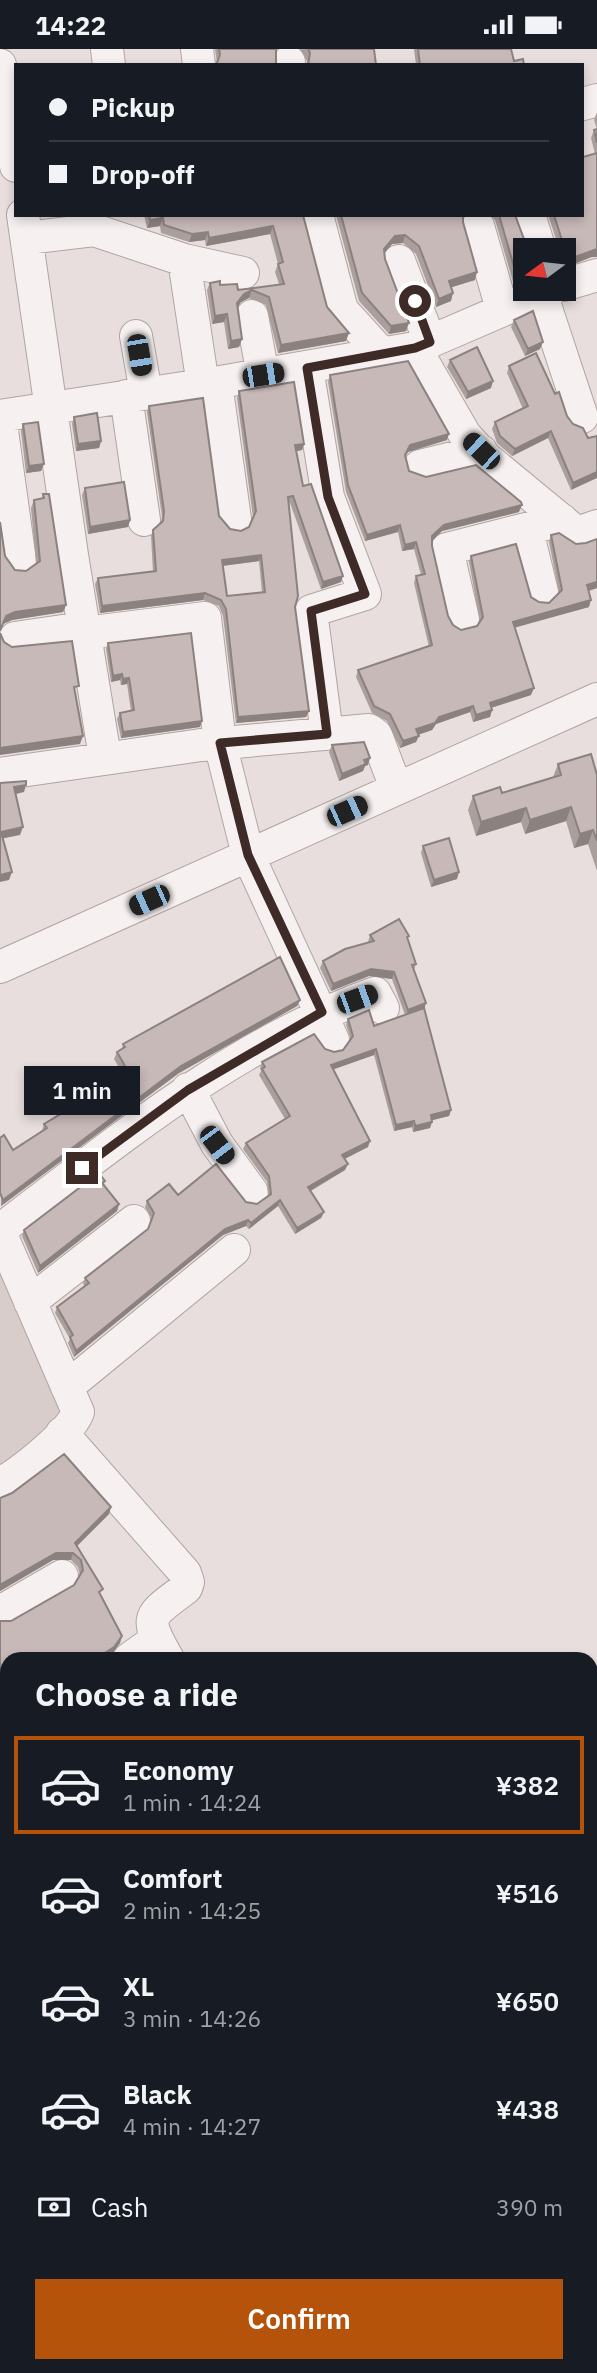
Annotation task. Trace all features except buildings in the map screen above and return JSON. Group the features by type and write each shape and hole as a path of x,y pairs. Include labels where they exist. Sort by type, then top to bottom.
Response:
{"street":[{"path":"0,65 14,153"},
{"path":"25,226 63,217"},
{"path":"318,217 342,310 381,353"},
{"path":"530,217 536,238"},
{"path":"25,226 94,230 184,260 243,273"},
{"path":"25,226 72,555 105,757"},
{"path":"478,226 502,309"},
{"path":"184,260 235,519"},
{"path":"399,261 423,345 465,435 577,533 597,526"},
{"path":"576,282 597,275"},
{"path":"72,555 10,562 0,416 307,368 423,345 522,301"},
{"path":"555,301 582,417"},
{"path":"252,316 263,375"},
{"path":"135,336 144,520"},
{"path":"307,368 328,497 365,594 311,611 327,734"},
{"path":"421,466 481,451"},
{"path":"463,619 446,549 562,520"},
{"path":"527,530 542,592"},
{"path":"15,638 205,618 220,743 248,855 327,1026"},
{"path":"0,967 597,699"},
{"path":"0,774 105,757 220,743 369,730 376,735 396,788"},
{"path":"0,1484 62,1433 78,1412 0,1231 188,1090 327,1026 375,993 383,1007"},
{"path":"188,1090 217,1145 252,1192"},
{"path":"30,1302 134,1221"},
{"path":"67,1387 234,1250"},
{"path":"62,1433 185,1573 188,1582 186,1588 154,1612 153,1628 163,1649"},
{"path":"2,1607 62,1576"}],"shaded area":[{"path":"0,1266 66,1416 0,1476"}],"route":[{"path":"82,1168 188,1090 322,1012 248,855 220,743 327,734 311,611 365,594 328,497 307,368 415,348 430,342 415,301"}]}
